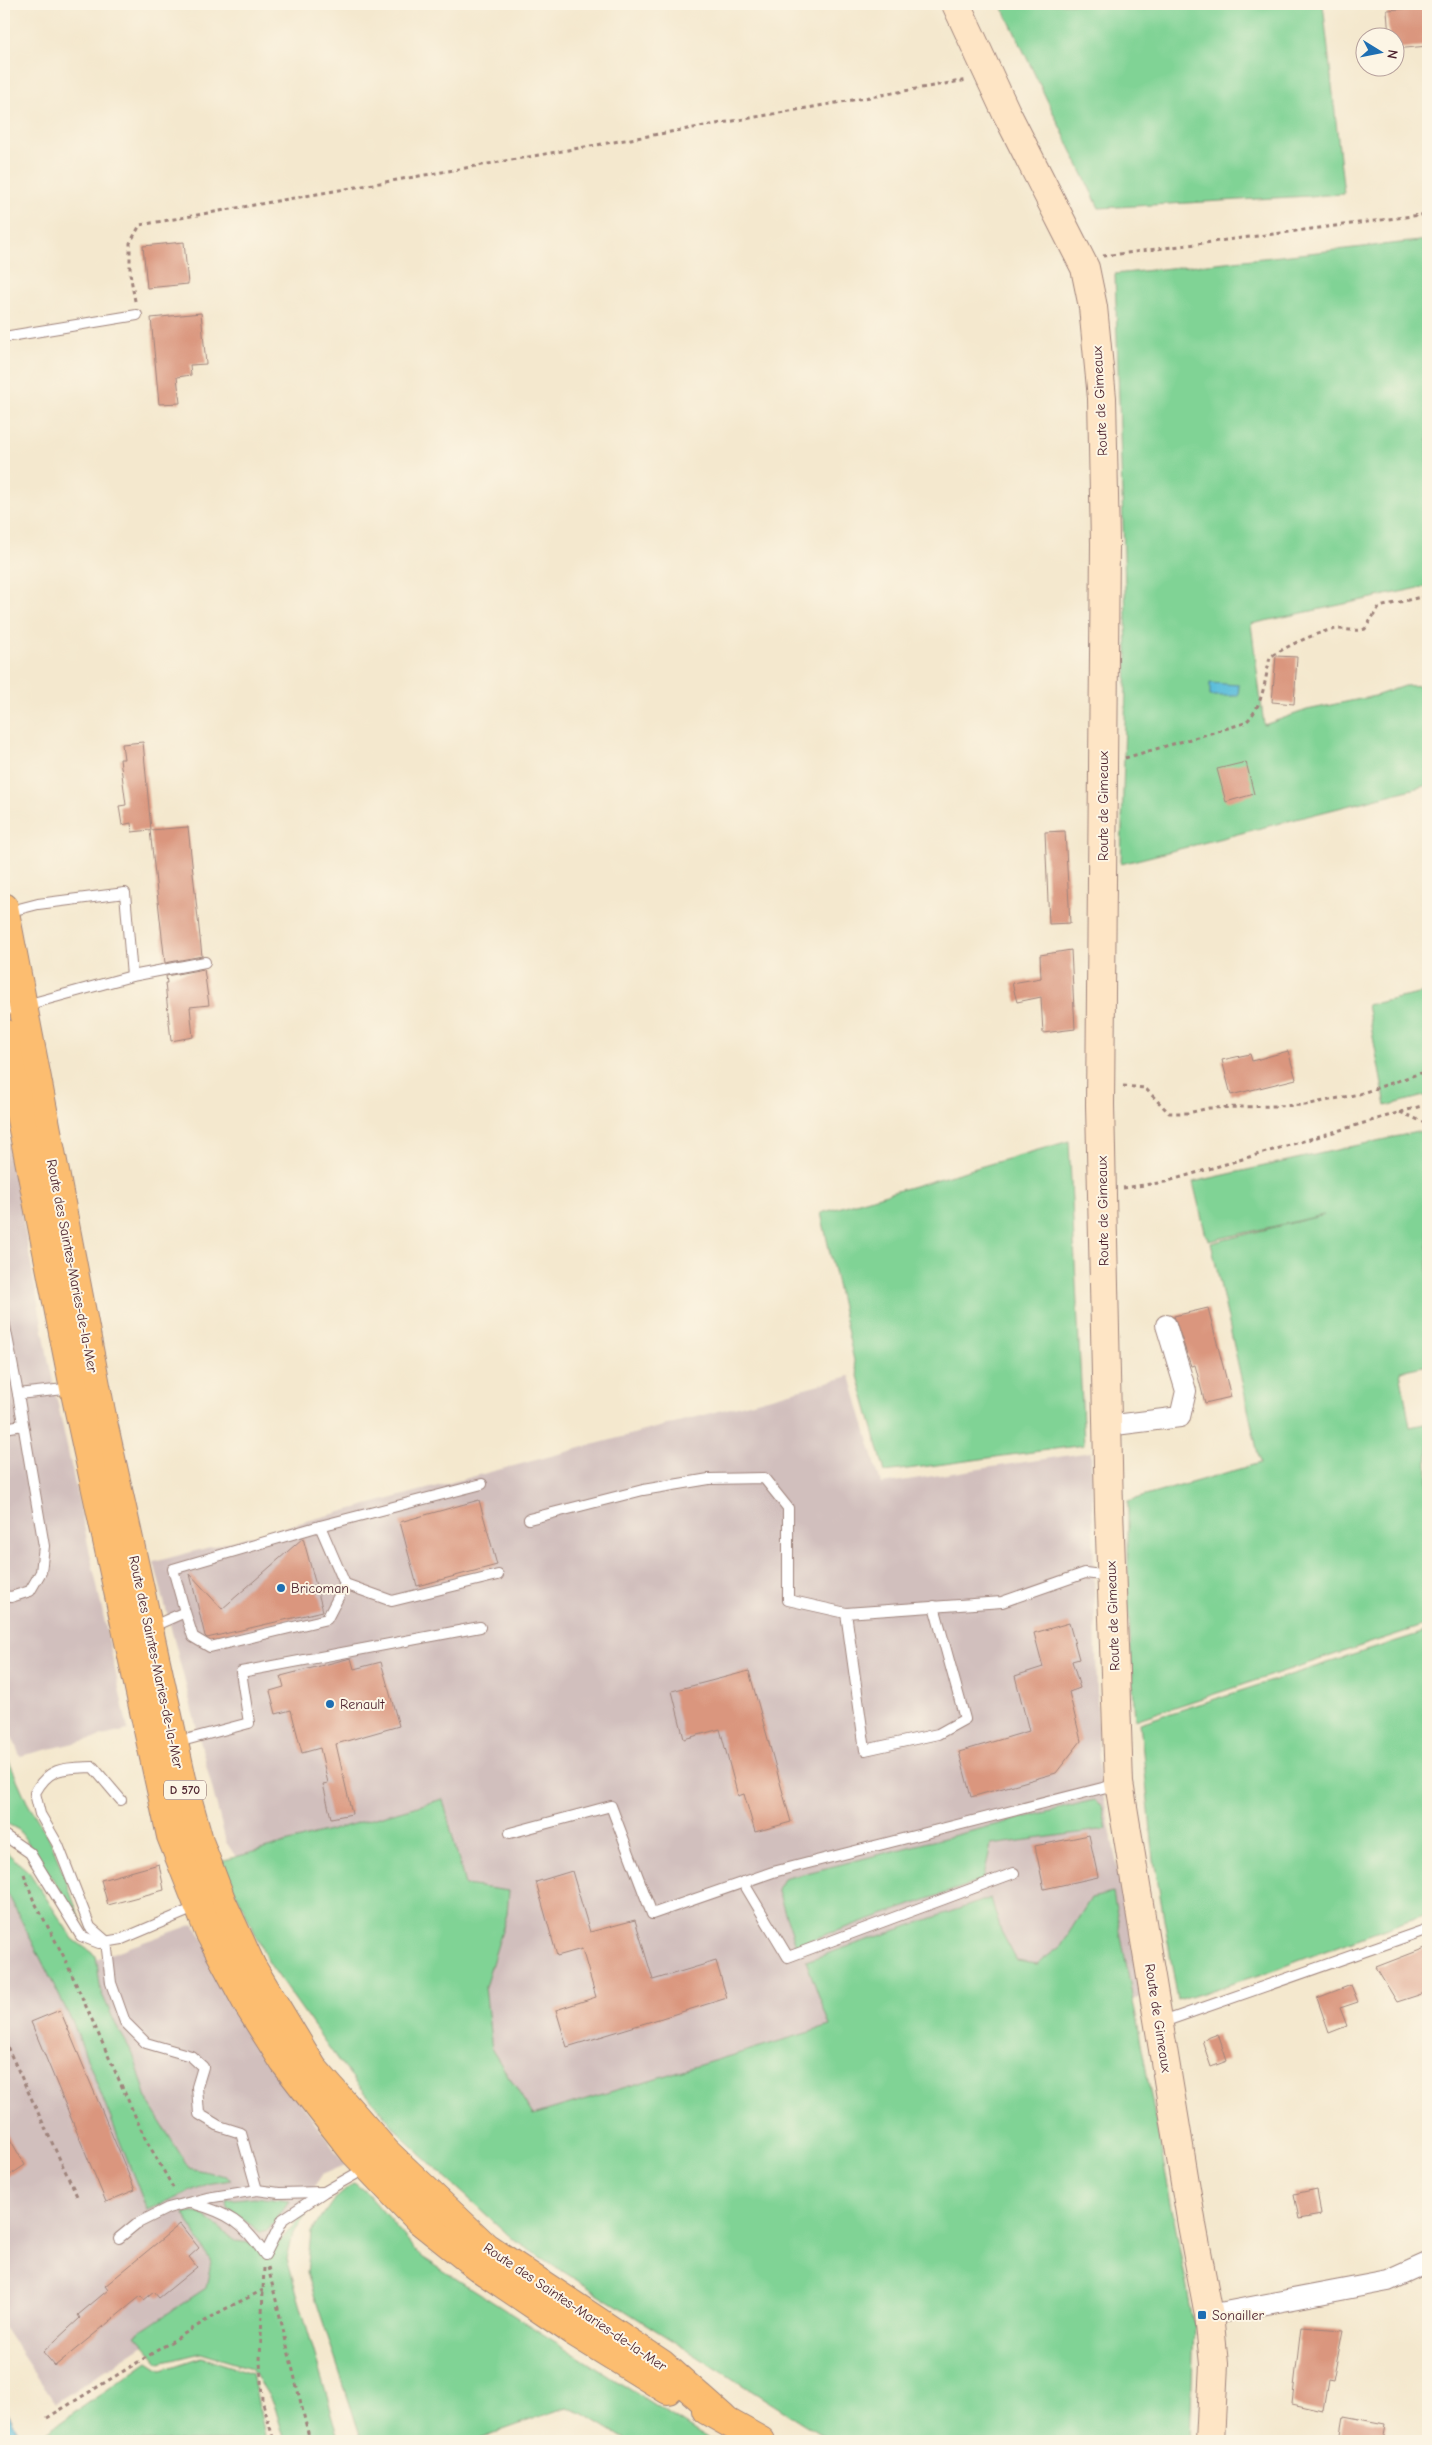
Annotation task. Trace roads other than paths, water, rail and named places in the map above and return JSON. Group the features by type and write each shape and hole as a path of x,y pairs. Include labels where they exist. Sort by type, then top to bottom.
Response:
{"main road":[{"name":"Route des Saintes-Maries-de-la-Mer","path":"4,911 13,1009 40,1163 84,1386 162,1746 171,1836 209,1902 209,1932 248,2005 284,2062 354,2152 377,2159 419,2220 478,2267 599,2348 666,2389 723,2418 761,2441"},
{"name":"Route des Saintes-Maries-de-la-Mer","path":"4,1033 40,1163"}],"street":[{"name":"Route de Gimeaux","path":"956,4 1085,268 1093,307 1102,398 1105,543 1100,1083 1111,1576 1119,1784 1192,2225 1210,2315 1214,2364 1210,2441"},
{"path":"1107,1426 1180,1417 1186,1391 1166,1325"},
{"path":"1210,2315 1388,2280 1428,2263"}],"lane":[{"path":"4,337 137,315"},
{"path":"4,911 38,904 125,893 132,976"},
{"path":"13,1009 132,976 205,962"},
{"path":"4,1320 44,1546 41,1572 30,1590 11,1597 4,1596"},
{"path":"18,1394 84,1386"},
{"path":"4,1428 23,1425"},
{"path":"529,1519 643,1490 709,1479 764,1478 788,1508 788,1600 846,1613 1002,1602 1085,1573 1111,1576"},
{"path":"345,1584 327,1619 210,1647 194,1637 173,1569 320,1526 482,1484"},
{"path":"320,1526 345,1584 392,1601 498,1574"},
{"path":"846,1613 865,1750 938,1734 965,1719 934,1606"},
{"path":"138,1633 186,1612"},
{"path":"162,1746 249,1723 241,1672 480,1627"},
{"path":"121,1800 93,1767 64,1768 42,1779 35,1793 40,1814 58,1845 90,1927 106,1941 111,1983 125,2022 146,2043 191,2056 203,2067 197,2087 199,2114 219,2126 241,2133 256,2190"},
{"path":"510,1833 611,1806 652,1914 773,1872 1119,1784"},
{"path":"4,1835 30,1853 81,1936 99,1943 122,1938 209,1902"},
{"path":"743,1882 788,1957 1014,1873"},
{"path":"1159,2024 1428,1929"},
{"path":"192,2203 220,2211 250,2232 265,2255 283,2219 377,2159"},
{"path":"120,2238 136,2224 168,2208 207,2198 256,2190 280,2193 324,2192"}],"water":[{"path":"1210,683 1239,685 1238,696 1210,696"},
{"path":"4,2406 23,2441 4,2441"}],"place":[{"name":"Bricoman","path":"281,1588"},
{"name":"Renault","path":"330,1704"},
{"name":"Sonailler","path":"1202,2315"}]}
